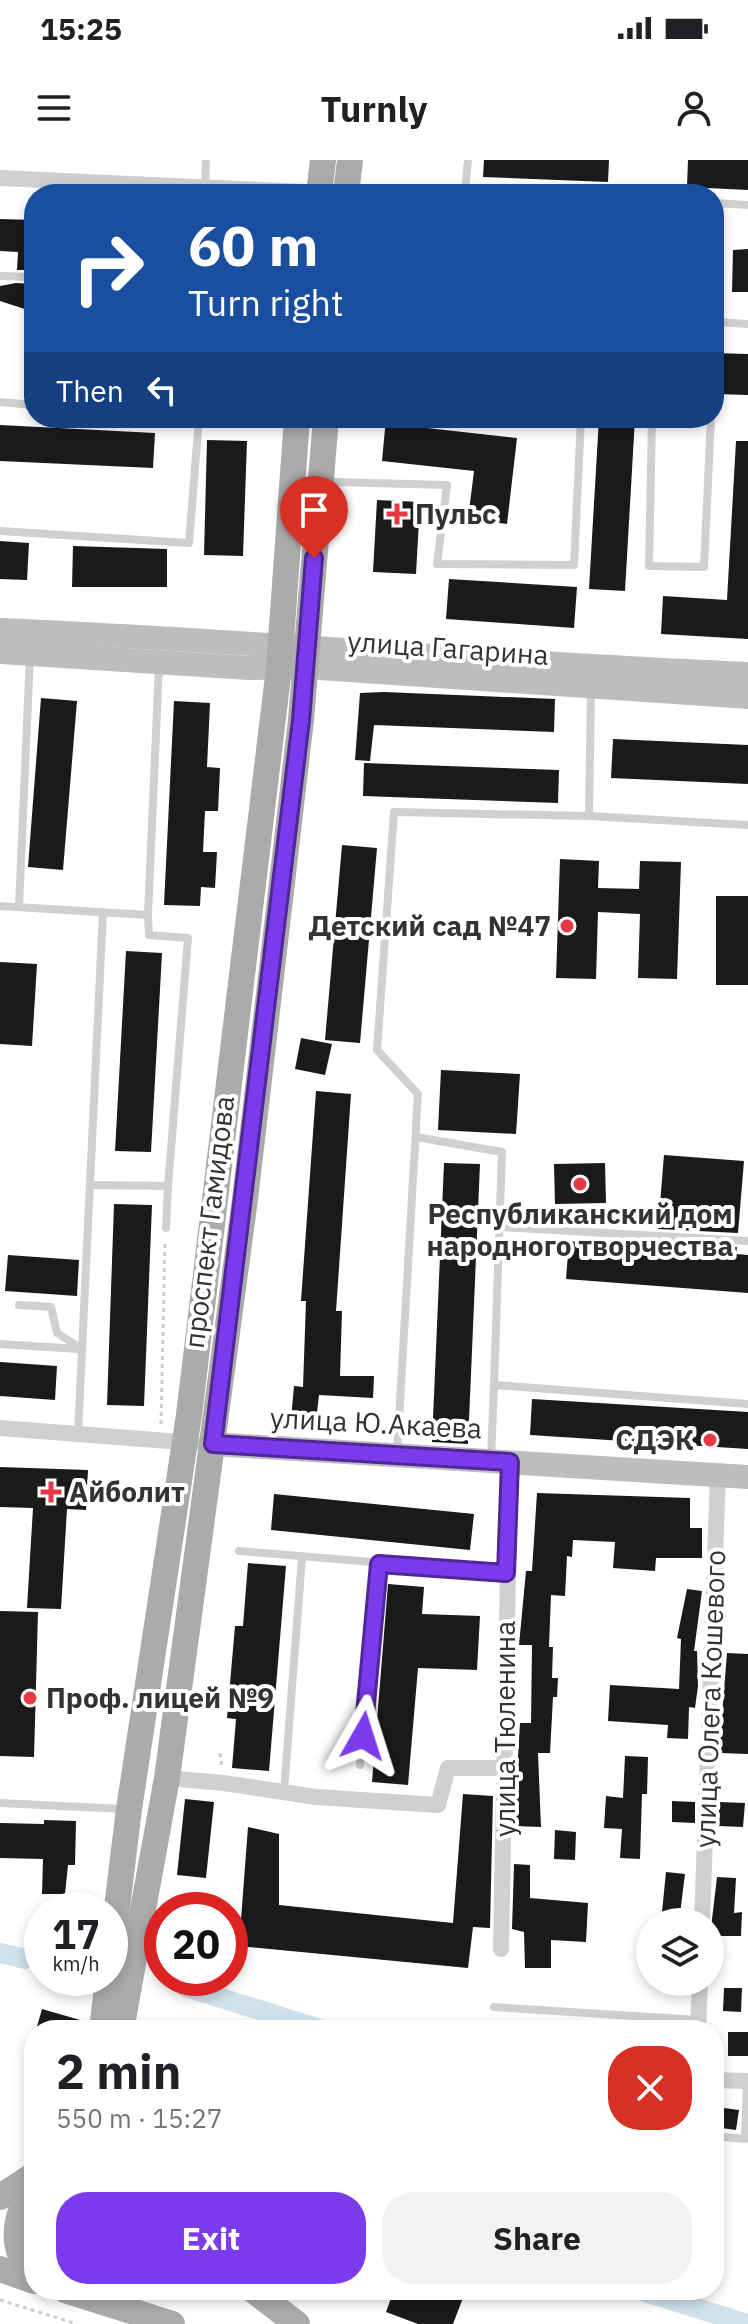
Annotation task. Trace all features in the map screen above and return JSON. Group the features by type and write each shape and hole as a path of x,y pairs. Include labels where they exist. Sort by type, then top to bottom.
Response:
{"main road":[{"path":"323,160 329,184"},
{"path":"337,184 350,160"},
{"name":"проспект Гамидова","path":"119,1892 173,1441 278,656 296,428"},
{"name":"проспект Гамидова","path":"123,2020 167,1778 245,1199 306,656 325,428"},
{"name":"улица Гагарина","path":"0,630 278,656"},
{"name":"улица Гагарина","path":"0,652 159,660 306,656 591,678 748,697"},
{"name":"улица Гагарина","path":"591,678 748,674"},
{"name":"улица Ю.Акаева","path":"213,1444 748,1477"},
{"path":"103,2020 106,1996"},
{"path":"0,2197 24,2185"},
{"path":"24,2202 17,2226 18,2254 24,2262"},
{"path":"0,2269 24,2277"},
{"path":"102,2300 172,2324"},
{"path":"109,2302 114,2300"},
{"path":"266,2300 297,2324"}],"street":[{"path":"0,178 37,184"},
{"name":"улица Ю.Акаева","path":"0,1428 213,1444"},
{"name":"улица Тюленина","path":"501,1461 506,1573 507,1768 501,1949"},
{"name":"улица Олега Кошевого","path":"703,1908 718,1475"},
{"path":"167,1778 316,1797 438,1805 448,1768 507,1768"},
{"path":"699,2020 700,1996"},
{"path":"724,2080 748,2081"}],"lane":[{"path":"206,160 210,184"},
{"path":"466,184 468,160"},
{"path":"724,204 748,205"},
{"path":"0,276 24,277"},
{"path":"724,323 748,324"},
{"path":"0,402 24,404"},
{"path":"0,531 189,543 198,428"},
{"path":"291,481 447,485 437,564 574,565 581,428"},
{"path":"652,428 649,566 704,567 711,428"},
{"path":"19,907 31,654"},
{"path":"159,660 149,935 188,938 166,1228"},
{"path":"589,816 591,678"},
{"path":"397,1454 418,1094 377,1050 394,812 589,816 748,825"},
{"path":"0,906 148,915"},
{"path":"78,1435 93,1185 103,912"},
{"path":"416,1137 502,1152 494,1385 501,1461"},
{"path":"93,1185 168,1186"},
{"path":"501,1227 748,1241"},
{"path":"19,1305 51,1307 57,1333 82,1349"},
{"path":"0,1344 82,1349"},
{"path":"494,1385 748,1404"},
{"path":"239,1551 506,1573"},
{"path":"284,1791 302,1558"},
{"path":"360,1765 379,1564"},
{"path":"0,1803 129,1809"},
{"path":"494,2007 642,2020"},
{"path":"724,2137 745,2139 748,2081"}],"path":[{"path":"165,1241 173,1441"},
{"path":"0,2300 77,2324"}],"building":[{"path":"484,160 609,160 608,182 483,177"},
{"path":"688,160 748,160 748,190 724,189 724,184 687,184"},
{"path":"0,219 24,220 24,270 17,270 18,252 0,251"},
{"path":"748,249 748,292 732,292 733,250"},
{"path":"24,283 24,309 0,301 0,286"},
{"path":"724,353 748,354 748,395 724,394"},
{"path":"0,425 155,433 153,468 0,461"},
{"path":"385,428 427,428 517,438 507,524 468,519 474,471 382,461"},
{"path":"598,428 634,428 625,591 589,589"},
{"path":"207,440 247,441 243,556 204,555"},
{"path":"736,441 748,441 748,639 661,634 663,596 727,600"},
{"path":"377,500 420,502 416,574 373,572"},
{"path":"0,541 29,543 27,580 0,579"},
{"path":"73,546 167,549 167,587 72,587"},
{"path":"449,579 577,587 574,628 446,619"},
{"path":"360,693 555,699 554,732 374,725 370,761 355,760"},
{"path":"41,698 77,701 63,870 28,867"},
{"path":"174,701 210,703 207,767 220,768 218,811 205,811 203,852 217,852 215,888 201,887 200,906 164,905"},
{"path":"613,739 748,745 748,784 611,778"},
{"path":"364,763 559,770 558,803 363,796"},
{"path":"342,845 377,848 360,1043 325,1040"},
{"path":"560,859 599,861 598,888 639,889 640,861 681,862 677,979 638,978 640,914 598,912 596,979 556,978"},
{"path":"716,896 748,896 748,985 716,985"},
{"path":"126,951 162,953 151,1152 115,1151"},
{"path":"0,962 37,964 32,1046 0,1044"},
{"path":"301,1038 332,1044 325,1075 295,1069"},
{"path":"441,1070 520,1074 516,1134 438,1130"},
{"path":"316,1091 351,1094 336,1311 342,1311 340,1376 374,1376 373,1398 319,1395 316,1421 291,1419 294,1386 303,1387 306,1301 301,1301"},
{"path":"664,1155 744,1161 738,1233 658,1229"},
{"path":"444,1163 480,1164 468,1444 432,1442"},
{"name":"Республиканский дом народного творчества","path":"605,1163 606,1203 555,1204 554,1164"},
{"path":"114,1204 152,1205 144,1406 107,1405"},
{"path":"569,1241 656,1248 656,1243 737,1247 736,1254 748,1255 748,1293 566,1279"},
{"path":"8,1255 79,1260 77,1296 5,1291"},
{"path":"0,1362 57,1366 55,1400 0,1396"},
{"path":"532,1399 748,1412 748,1449 530,1435"},
{"path":"0,1467 88,1470 86,1510 67,1509 61,1609 27,1608 33,1508 0,1507"},
{"path":"537,1493 690,1498 690,1528 702,1528 702,1558 656,1558 655,1571 613,1568 615,1542 573,1540 572,1557 567,1556 565,1596 551,1595 549,1647 553,1647 552,1678 558,1678 557,1697 553,1697 550,1753 538,1753 541,1827 514,1826 520,1723 531,1723 532,1645 519,1645 526,1571 532,1571"},
{"path":"274,1494 474,1514 470,1550 271,1530"},
{"path":"248,1563 286,1566 269,1771 232,1768 236,1719 227,1718 235,1626 243,1626"},
{"path":"388,1584 424,1587 422,1614 480,1616 477,1670 418,1668 408,1785 372,1782"},
{"path":"687,1589 702,1591 694,1651 697,1651 698,1686 695,1708 689,1707 688,1739 667,1738 668,1725 608,1721 610,1685 679,1689 681,1639 677,1638"},
{"path":"0,1611 38,1612 34,1757 0,1756"},
{"path":"727,1653 748,1654 748,1754 719,1753"},
{"path":"625,1756 648,1757 647,1794 642,1794 640,1859 620,1858 622,1829 604,1828 606,1796 623,1798"},
{"path":"463,1794 493,1796 490,1928 473,1927 468,1968 248,1947 248,1892 243,1892 248,1827 279,1834 279,1905 453,1923"},
{"path":"185,1799 214,1802 206,1878 177,1875"},
{"path":"672,1801 695,1802 695,1823 672,1822"},
{"path":"719,1802 745,1803 743,1827 718,1826"},
{"path":"44,1820 76,1821 75,1865 68,1865 65,1892 42,1892 43,1859 0,1858 0,1823 44,1824"},
{"path":"555,1830 576,1832 575,1860 554,1859"},
{"path":"514,1864 530,1865 530,1898 588,1903 586,1942 551,1940 551,1968 525,1968 524,1932 512,1929"},
{"path":"666,1872 685,1874 681,1908 662,1908"},
{"path":"717,1877 736,1878 734,1913 742,1912 741,1936 724,1936 724,1908 713,1908"},
{"path":"724,1988 742,1988 741,2012 723,2011"},
{"path":"42,2009 80,2020 39,2020"},
{"path":"728,2032 748,2032 748,2056 728,2056"},
{"path":"724,2108 739,2110 736,2130 724,2128"},
{"path":"390,2300 462,2300 453,2324 418,2324 386,2312"}],"waterway":[{"path":"0,1953 24,1959"},
{"path":"215,1996 291,2020"},
{"path":"671,2300 747,2324"}],"place":[{"name":"Пульс","path":"397,514"},
{"name":"Детский сад №47","path":"567,926"},
{"name":"Республиканский дом народного творчества","path":"580,1184"},
{"name":"СДЭК","path":"710,1440"},
{"name":"Айболит","path":"51,1492"},
{"name":"Проф. лицей №9","path":"30,1698"}],"route":[{"path":"314,558 301,720 213,1444 510,1462 506,1573 379,1564 363,1736"}]}
